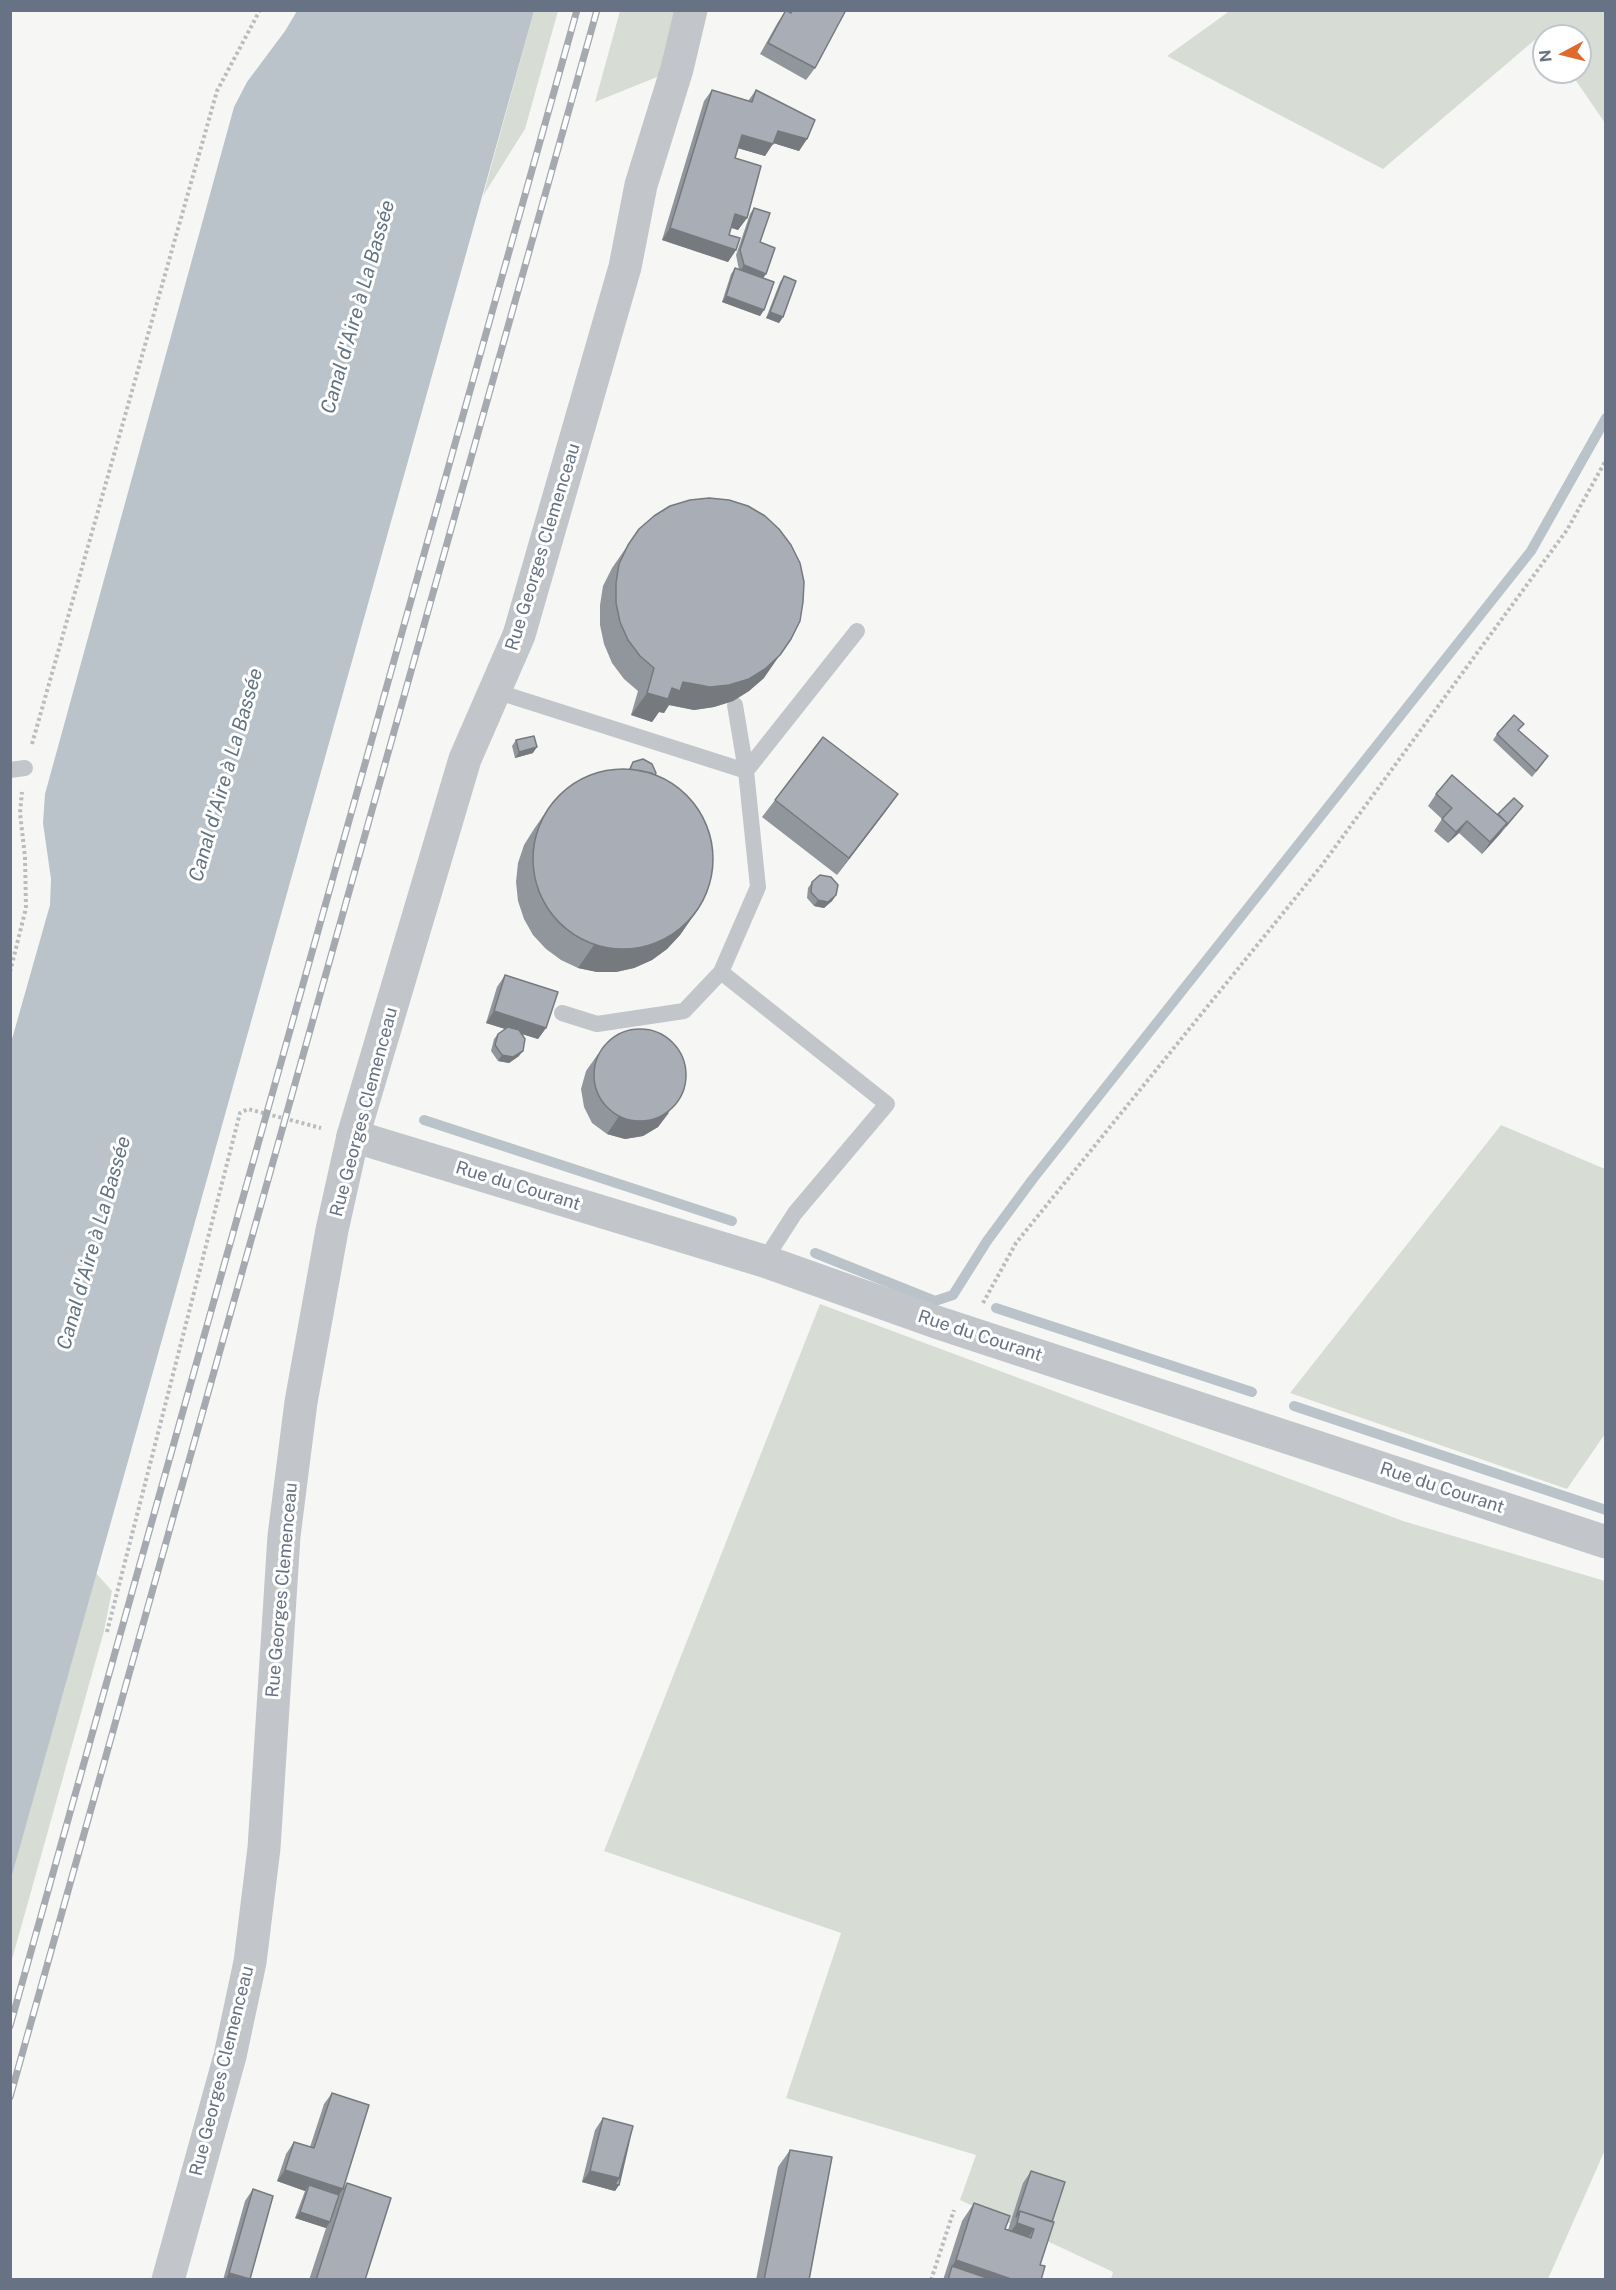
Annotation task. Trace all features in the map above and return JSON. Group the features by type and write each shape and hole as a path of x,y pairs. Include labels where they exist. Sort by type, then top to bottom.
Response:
{"street":[{"name":"Rue Georges Clemenceau","path":"168,2280 230,2056 250,1962 264,1848 285,1525 301,1402 332,1230 354,1136 465,759 519,635 625,267 641,185 677,69 691,10"},
{"name":"Rue du Courant","path":"354,1136 764,1260 967,1332 1605,1542"}],"lane":[{"path":"746,771 857,631"},
{"path":"495,691 746,771"},
{"path":"562,1013 597,1024 684,1011 721,972 758,887 746,771 735,705"},
{"path":"721,972 887,1104 795,1213 764,1260"}],"path":[{"path":"10,972 26,908 25,857 18,769 217,91 260,10"},
{"path":"967,1332 1016,1243 1322,865 1567,530 1605,460"},
{"path":"107,1632 240,1113 248,1109 354,1136"},
{"path":"932,2280 954,2210"}],"shaded area":[{"path":"1231,10 1605,11 1605,123 1578,84 1592,84 1592,24 1532,24 1532,42 1383,169 1167,56"},
{"path":"534,11 558,11 525,129 483,196"},
{"path":"620,11 691,11 677,69 595,102"},
{"path":"1501,1125 1605,1169 1605,1434 1567,1489 1290,1393"},
{"path":"820,1304 1403,1521 1605,1581 1605,2150 1548,2279 1111,2279 1113,2272 960,2200 976,2155 786,2098 841,1933 604,1851"},
{"path":"96,1573 112,1591 104,1631 11,1963 11,1879"}],"water":[{"name":"Canal d'Aire à La Bassée","path":"297,11 534,11 11,1879 10,1046 50,905 51,879 43,823 45,794 234,107 247,82"}],"building":[{"path":"786,10 791,13 792,10 846,10 815,68 768,43"},
{"path":"712,90 752,102 756,90 815,120 807,139 778,131 773,144 742,135 735,158 761,166 747,218 735,214 729,235 740,238 736,250 670,228"},
{"path":"754,208 770,213 760,242 775,248 766,274 744,265 740,250"},
{"path":"735,268 774,282 764,310 726,296"},
{"path":"784,276 796,281 783,317 770,312"},
{"path":"709,498 729,500 748,506 765,516 791,545 800,563 804,582 800,621 780,655 765,669 749,679 729,685 710,687 683,682 680,691 672,688 668,699 647,693 654,668 640,656 628,640 620,622 616,603 619,564 639,529 654,516 670,506 690,500"},
{"path":"1514,715 1524,724 1518,730 1548,756 1536,771 1497,734"},
{"path":"534,736 537,747 519,752 516,740"},
{"path":"823,737 898,794 849,858 775,800"},
{"path":"643,759 652,764 655,775 630,769 633,762"},
{"path":"623,769 641,770 658,776 687,795 706,824 712,841 712,877 706,894 687,923 658,942 641,948 623,949 605,948 588,942 559,923 540,894 534,877 533,859 534,841 540,824 559,795 588,776 605,770"},
{"path":"1452,775 1507,823 1490,842 1467,821 1456,832 1442,819 1452,808 1436,794"},
{"path":"1514,798 1523,806 1506,826 1507,823 1498,814"},
{"path":"820,875 831,877 838,885 836,895 828,902 818,900 811,892 812,882"},
{"path":"505,975 558,992 546,1028 494,1011"},
{"path":"508,1027 519,1030 525,1039 523,1051 513,1057 502,1055 495,1045 498,1034"},
{"path":"640,1029 666,1037 678,1049 686,1075 678,1101 666,1113 640,1121 614,1113 602,1101 594,1075 602,1049 614,1037"},
{"path":"332,2093 369,2105 343,2189 285,2170 294,2142 314,2148"},
{"path":"603,2118 633,2126 619,2178 590,2171"},
{"path":"631,2133 619,2185 615,2184 619,2178"},
{"path":"790,2150 832,2157 809,2280 764,2280"},
{"path":"1031,2171 1065,2182 1052,2222 1020,2211 1016,2217"},
{"path":"347,2183 391,2198 365,2280 316,2280"},
{"path":"309,2185 339,2195 330,2222 300,2212"},
{"path":"253,2189 273,2196 250,2279 229,2273"},
{"path":"974,2203 1010,2216 1005,2229 1031,2238 1034,2229 1017,2223 1020,2211 1054,2222 1040,2265 1045,2266 1041,2280 1014,2280 956,2260"},
{"path":"952,2266 987,2278 987,2280 948,2280"}],"waterway":[{"path":"815,1253 935,1301 953,1295 987,1241 1032,1180 1531,551 1606,418"},
{"path":"424,1120 732,1221"},
{"path":"996,1308 1252,1392"},
{"path":"1294,1406 1606,1510"}],"railway":[{"path":"10,2026 577,10"},
{"path":"10,2097 597,10"}]}
